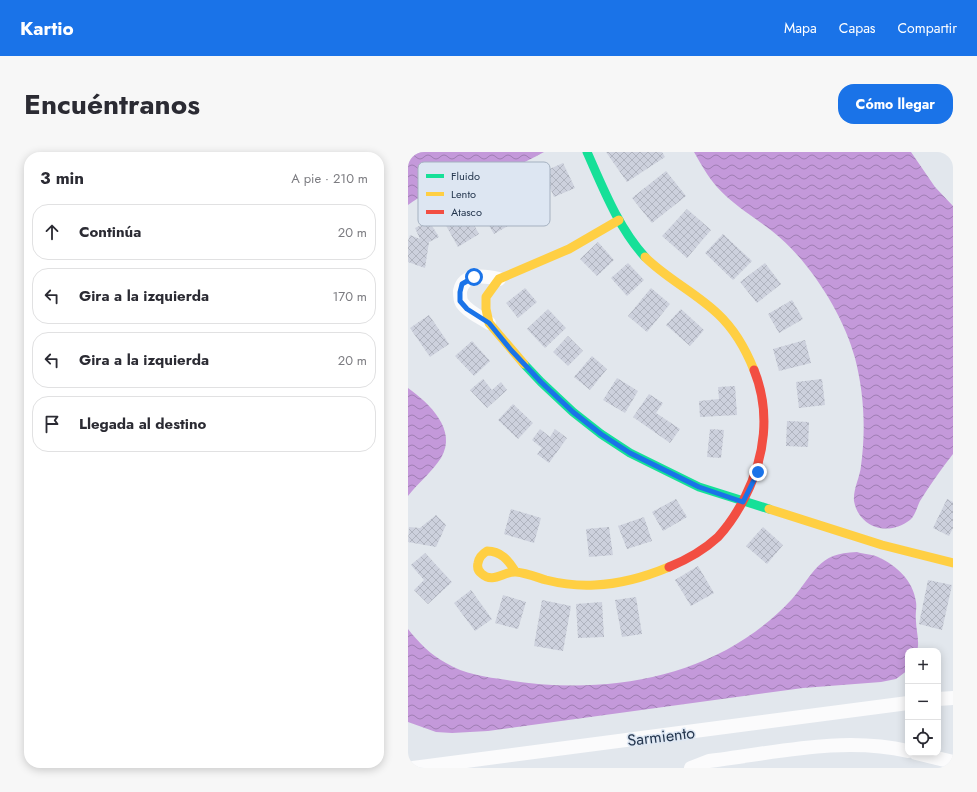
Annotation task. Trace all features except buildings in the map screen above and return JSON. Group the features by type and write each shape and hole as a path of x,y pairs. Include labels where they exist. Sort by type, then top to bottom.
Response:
{"street":[{"path":"515,571 550,581 575,585 614,584 640,578 668,568 694,555 716,538 730,522 743,502 758,472 763,444 765,422 763,397 755,372 744,349 720,316 706,303 690,293 658,268 643,254 618,220 587,152"},
{"path":"489,323 486,309 486,297 499,279 569,249 618,220"},
{"path":"499,279 484,276 474,277 462,284 460,301 467,309 489,323 511,350 541,382 573,412 601,434 630,453 699,487 743,502 882,545 953,563"},
{"path":"941,700 953,698"},
{"name":"Sarmiento","path":"413,768 905,703"},
{"path":"691,768 709,761 828,745 876,745 905,750"},
{"path":"928,756 953,762"}],"water":[{"path":"408,152 544,152 524,162 418,162 418,198 408,205"},
{"path":"694,152 911,152 935,187 953,206 953,454 920,501 910,520 890,528 885,529 876,527 861,517 855,505 855,492 863,452 864,425 862,398 855,358 842,323 833,305 811,272 798,256 772,231 736,205 717,187"},
{"path":"408,388 424,401 439,418 444,428 446,437 445,448 441,458 408,496"},
{"path":"857,552 876,556 892,565 908,580 914,594 916,604 918,647 905,648 905,672 896,679 881,682 803,688 488,731 452,733 436,732 408,722 408,629 416,639 435,656 453,667 475,674 537,684 600,685 631,681 661,675 691,666 719,654 746,638 776,615 792,599 818,566 833,556"}],"traffic: fast":[{"path":"587,152 619,220 635,245 645,257"},
{"path":"524,364 573,412 601,434 630,453 699,487 769,509"}],"traffic: slow":[{"path":"524,364 489,323 486,309 486,297 499,279 569,249 619,220"},
{"path":"645,257 662,272 709,306 724,320 739,340 754,370"},
{"path":"769,509 882,545 953,563"},
{"path":"515,571 504,557 492,551 487,551 484,553 478,561 480,572 486,577 490,578 516,572 558,583 582,585 624,582 669,567"}],"traffic: jam":[{"path":"669,567 695,554 718,537 736,513 752,482 761,450 764,418 763,402 754,370"}],"route":[{"path":"474,277 468,279 462,284 460,301 467,309 489,323 511,350 541,382 573,412 601,434 630,453 699,487 743,502 758,472"}]}
